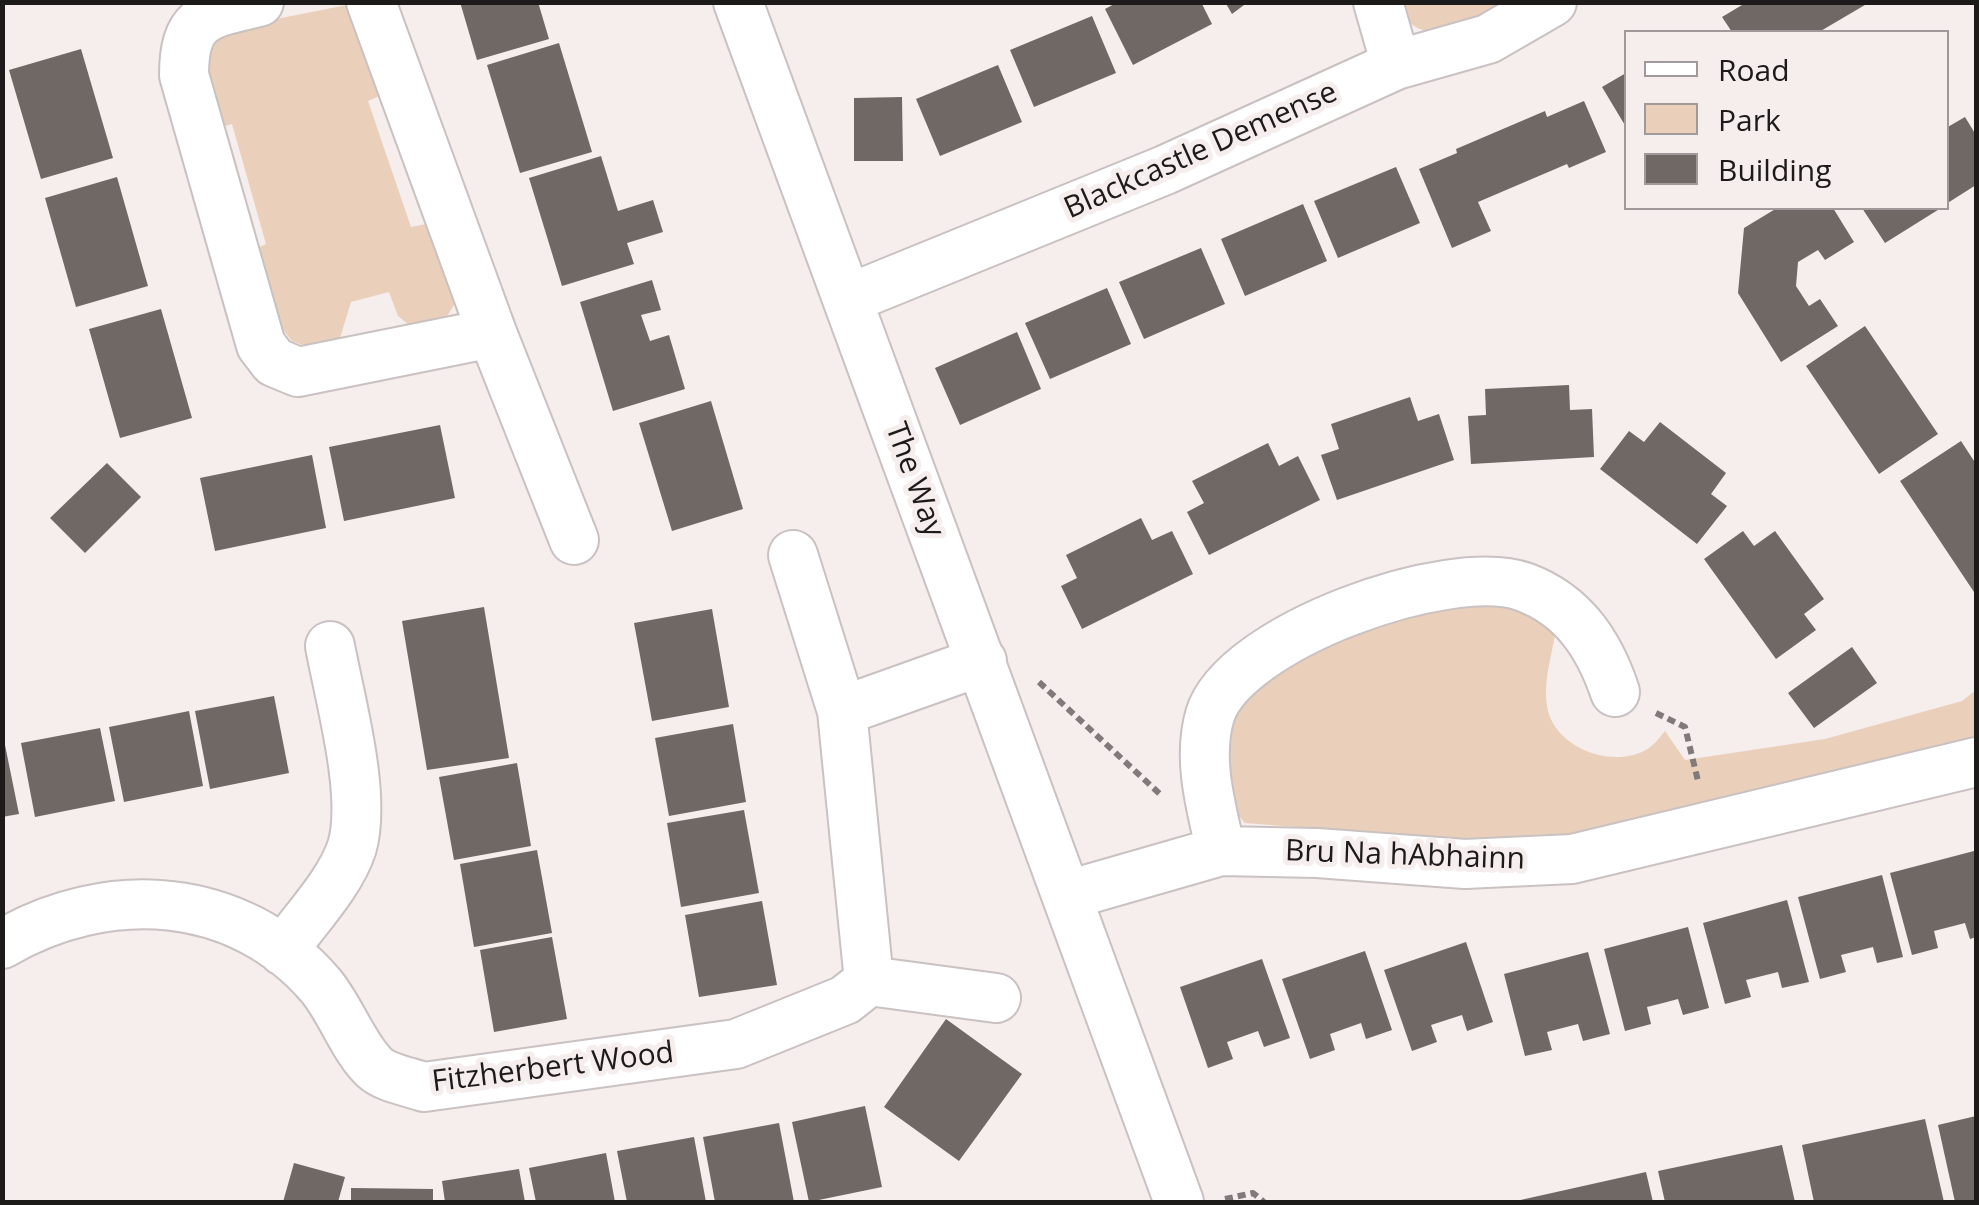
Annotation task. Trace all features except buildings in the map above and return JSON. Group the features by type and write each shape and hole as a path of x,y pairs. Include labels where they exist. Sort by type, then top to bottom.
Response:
{"street":[{"path":"259,2 208,14 192,29 184,49 184,75 261,345 274,362 298,372 492,333"},
{"path":"372,2 492,333 574,540"},
{"name":"The Way","path":"738,2 1091,956 1200,1201"},
{"path":"1378,2 1396,65"},
{"name":"Blackcastle Demense","path":"848,299 1166,170 1396,65 1488,39 1552,2"},
{"path":"793,555 842,711 869,981 996,998"},
{"path":"1221,851 1204,747 1210,713 1226,684 1252,662 1317,625 1431,586 1476,580 1522,586 1557,603 1582,626 1604,658 1615,692"},
{"path":"283,951 335,879 352,847 356,796 330,646"},
{"path":"842,711 979,654"},
{"name":"Bru Na hAbhainn","path":"1068,894 1221,851 1317,853 1465,864 1572,859 1976,762"},
{"name":"Fitzherbert Wood","path":"2,944 36,925 109,904 146,903 222,918 283,951 320,984 377,1071 424,1087 736,1044 845,1000 869,981"}],"path":[{"path":"979,654 1042,684 1166,799"},
{"path":"1615,692 1684,727 1708,826"},
{"path":"1200,1201 1253,1193 1264,1202"}],"green space":[{"path":"1399,3 1504,3 1461,24 1431,31 1418,28 1407,19"},
{"path":"352,4 384,94 368,101 411,227 431,223 457,300 446,318 415,330 398,316 389,292 351,302 340,338 321,352 292,341 272,316 251,251 266,244 232,124 219,128 199,62 216,34"},
{"path":"1442,599 1489,602 1517,609 1555,635 1546,688 1552,721 1573,744 1603,756 1635,755 1665,731 1685,760 1825,739 1962,701 1976,690 1976,739 1593,834 1490,842 1245,823 1224,799 1226,728 1242,700 1291,662 1356,631"}]}
